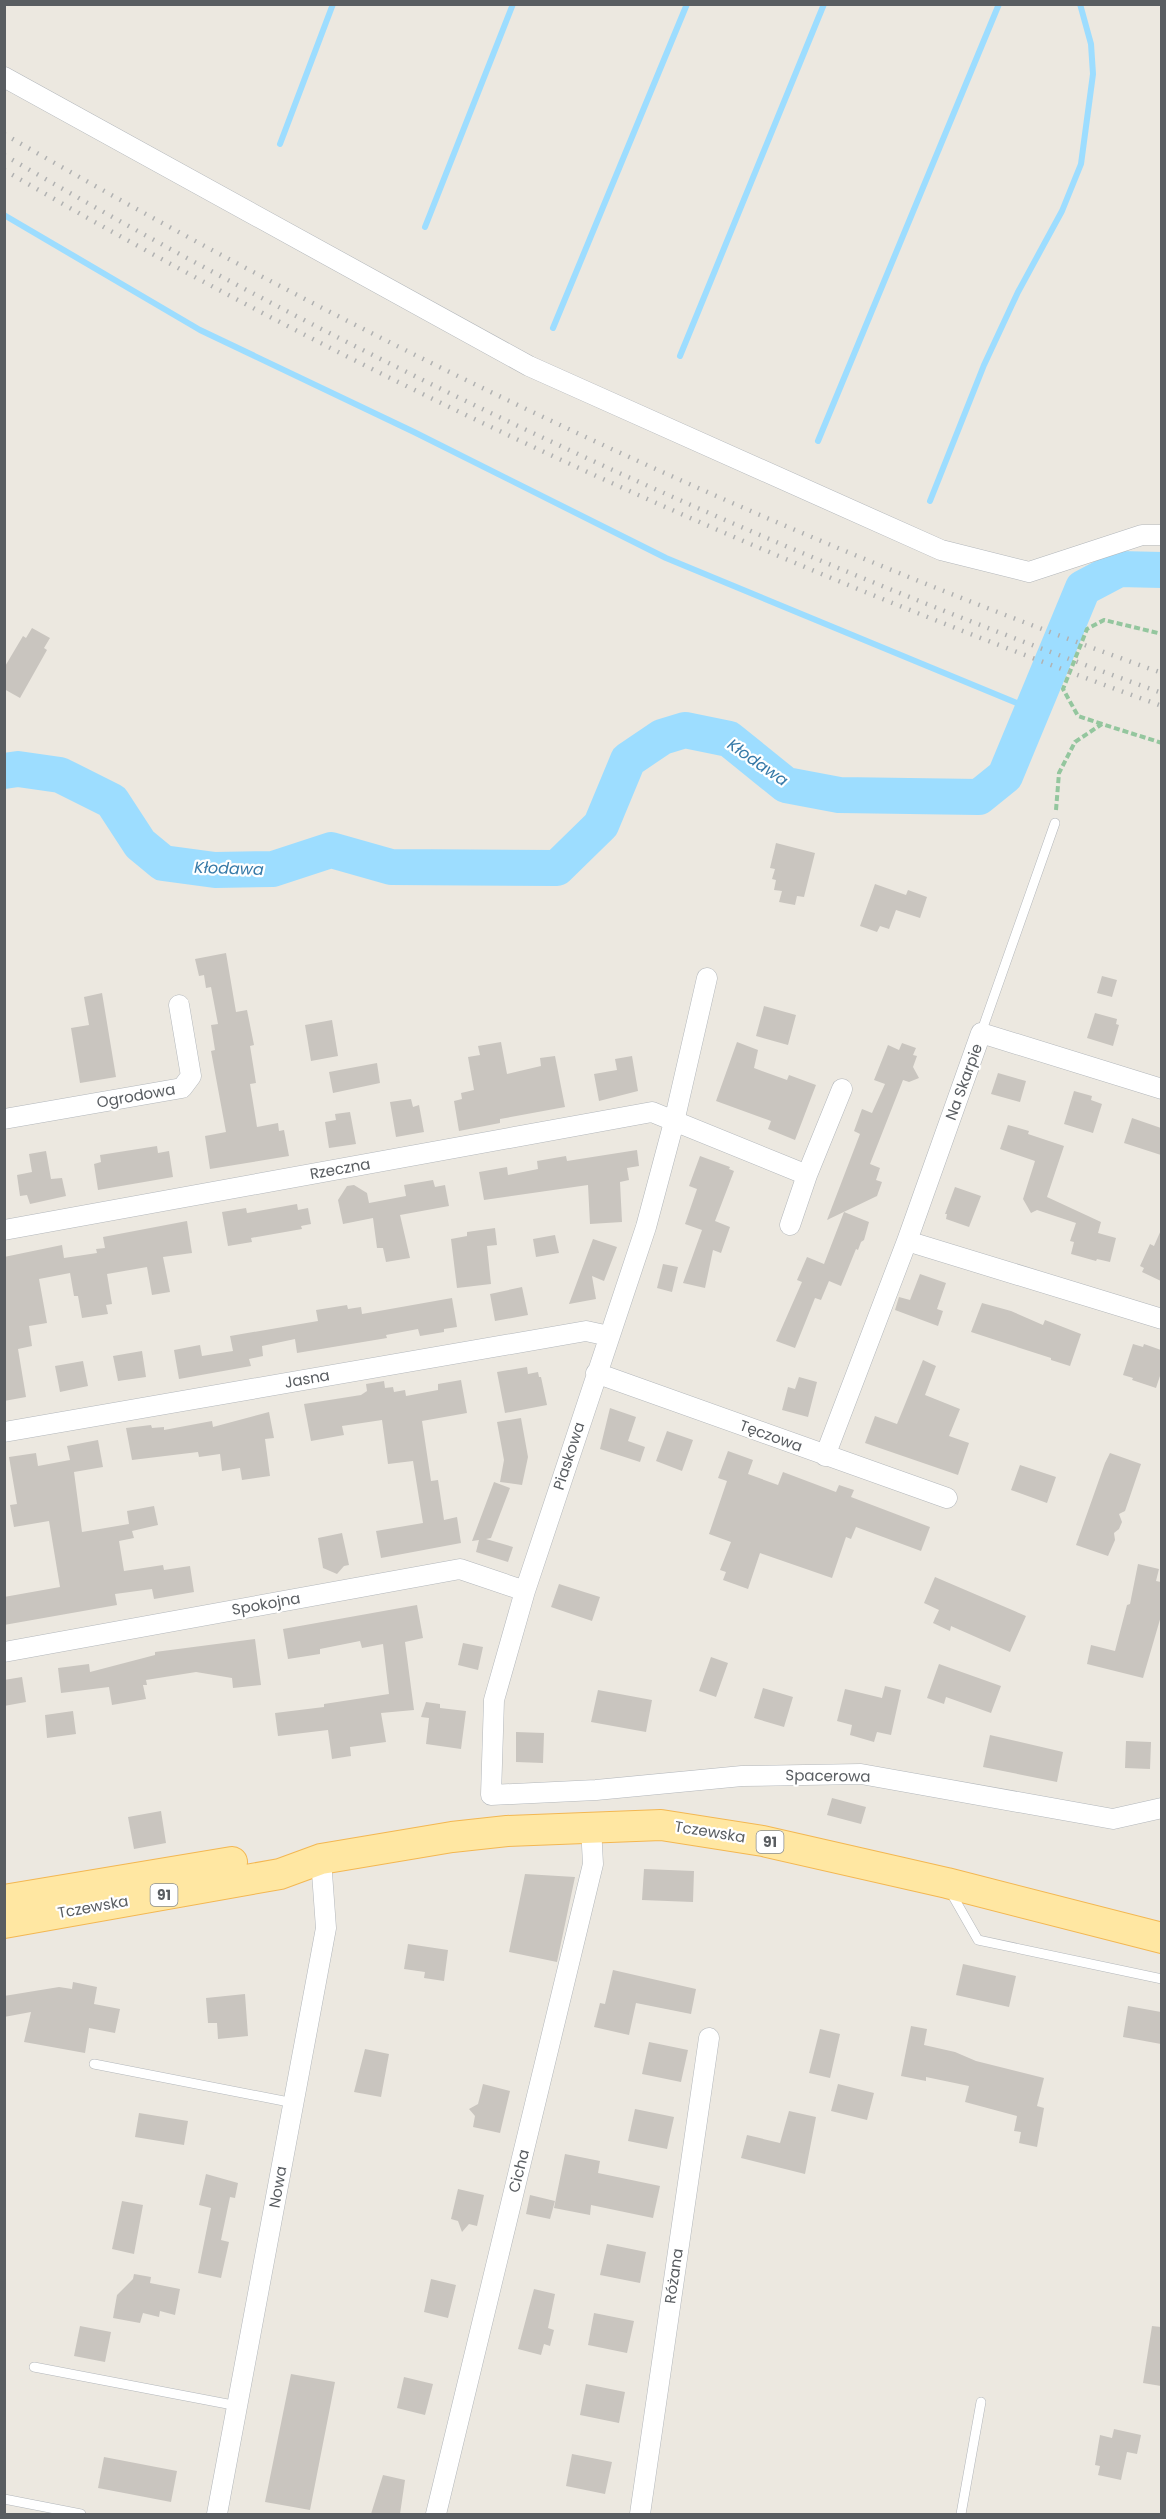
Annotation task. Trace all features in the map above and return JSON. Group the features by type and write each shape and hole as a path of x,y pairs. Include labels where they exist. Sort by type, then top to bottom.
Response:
{"main road":[{"name":"Tczewska","path":"4,1923 280,1874 321,1859 452,1837 661,1824 752,1839 947,1883 1161,1938"},
{"name":"Tczewska","path":"4,1900 278,1854 321,1859"}],"street":[{"path":"4,77 529,366 941,550 1029,572 1142,535 1161,535"},
{"name":"Piaskowa","path":"491,1795 494,1700 525,1591 646,1227 674,1122 707,978"},
{"name":"Ogrodowa","path":"4,1119 182,1088 191,1076 179,1005"},
{"name":"Na Skarpie","path":"825,1456 907,1241 981,1033 1161,1089"},
{"path":"789,1226 842,1089"},
{"name":"Rzeczna","path":"4,1230 651,1112 674,1122"},
{"path":"674,1122 807,1175"},
{"path":"907,1241 1161,1319"},
{"name":"Jasna","path":"4,1432 586,1331 609,1336"},
{"name":"Tęczowa","path":"596,1372 947,1498"},
{"name":"Spokojna","path":"4,1652 460,1569 525,1591"},
{"name":"Spacerowa","path":"491,1795 596,1791 742,1776 861,1774 1113,1819 1161,1808"},
{"name":"Cicha","path":"436,2514 593,1864 591,1827"},
{"name":"Nowa","path":"217,2514 326,1928 321,1859"},
{"name":"Różana","path":"640,2514 710,2038"}],"lane":[{"path":"981,1033 1055,823"},
{"path":"947,1883 960,1911 978,1940 1161,1979"},
{"path":"94,2064 294,2103"},
{"path":"34,2367 238,2406"},
{"path":"961,2514 981,2402"},
{"path":"4,2499 81,2514"}],"path":[{"path":"1161,634 1104,620 1087,629 1063,689 1078,716 1161,743"},
{"path":"1055,823 1059,773 1075,742 1102,724"}],"building":[{"path":"32,628 50,638 44,648 47,650 20,698 4,689 4,668 23,636 26,638"},
{"path":"776,843 815,853 804,897 797,896 795,905 779,902 782,891 774,890 776,880 772,879 775,869 770,868"},
{"path":"875,884 906,895 908,890 927,897 920,918 896,910 889,929 880,926 877,932 860,926"},
{"path":"226,953 236,1012 247,1010 254,1045 250,1046 256,1083 250,1084 257,1127 278,1123 279,1131 284,1130 289,1156 210,1169 205,1136 226,1132 211,1051 215,1050 211,1025 218,1024 211,987 206,988 204,975 199,976 195,959"},
{"path":"1102,976 1117,980 1112,997 1097,993"},
{"path":"102,993 116,1077 80,1083 71,1028 89,1025 84,997"},
{"path":"764,1006 796,1015 788,1045 756,1036"},
{"path":"1095,1013 1117,1019 1116,1024 1119,1025 1113,1046 1087,1038"},
{"path":"332,1020 338,1056 311,1061 305,1025"},
{"path":"501,1042 507,1074 541,1066 540,1058 555,1056 565,1107 500,1119 500,1123 459,1131 454,1101 462,1099 461,1093 474,1090 468,1057 480,1055 478,1046"},
{"path":"737,1042 758,1050 754,1068 787,1080 789,1075 816,1085 795,1140 768,1129 771,1121 716,1101"},
{"path":"902,1043 916,1048 913,1055 917,1056 913,1067 919,1078 909,1082 903,1080 870,1164 880,1168 876,1180 882,1182 877,1196 827,1220 860,1134 854,1131 862,1109 872,1113 885,1084 874,1080 888,1045 899,1050"},
{"path":"632,1056 638,1091 599,1101 594,1074 617,1070 615,1059"},
{"path":"377,1063 380,1083 333,1093 329,1072"},
{"path":"998,1073 1026,1081 1020,1102 991,1094"},
{"path":"1074,1091 1092,1096 1091,1100 1102,1104 1093,1133 1064,1124"},
{"path":"411,1099 413,1107 419,1105 424,1132 396,1137 390,1102"},
{"path":"350,1112 356,1144 329,1148 325,1122 336,1120 335,1114"},
{"path":"1132,1118 1161,1128 1161,1155 1124,1143"},
{"path":"1008,1125 1064,1146 1047,1197 1101,1222 1098,1233 1116,1238 1110,1262 1097,1259 1096,1261 1071,1254 1074,1242 1070,1241 1076,1223 1037,1210 1031,1213 1023,1199 1035,1161 1000,1149"},
{"path":"157,1146 158,1153 169,1151 173,1177 98,1190 94,1164 101,1162 100,1155"},
{"path":"637,1150 639,1166 627,1168 629,1180 620,1182 622,1222 590,1224 588,1185 484,1200 479,1172 507,1167 508,1175 538,1169 537,1161 566,1156 567,1161"},
{"path":"46,1151 51,1179 62,1178 66,1196 30,1204 27,1195 20,1196 17,1175 32,1172 29,1154"},
{"path":"700,1156 730,1167 729,1169 734,1171 715,1221 730,1227 721,1253 713,1250 705,1288 683,1283 702,1230 685,1224 697,1189 689,1186"},
{"path":"433,1180 435,1187 445,1185 449,1206 400,1215 410,1258 386,1262 383,1248 377,1248 373,1218 343,1224 338,1200 347,1186 354,1185 367,1193 369,1203 406,1196 404,1185"},
{"path":"955,1187 981,1196 969,1227 946,1219 947,1214 945,1214"},
{"path":"297,1204 298,1210 308,1208 311,1224 301,1226 302,1229 251,1238 252,1242 228,1246 222,1212 246,1208 247,1213"},
{"path":"844,1212 869,1222 864,1240 858,1250 856,1249 841,1286 829,1281 821,1300 815,1298 795,1348 776,1341 802,1282 797,1280 807,1257 824,1264"},
{"path":"187,1221 192,1253 163,1257 170,1292 152,1295 147,1267 107,1274 112,1304 106,1305 108,1314 82,1318 78,1296 74,1296 70,1273 39,1279 47,1323 29,1326 32,1346 18,1349 26,1397 4,1401 4,1257 62,1245 64,1258 97,1253 96,1249 105,1248 103,1237"},
{"path":"495,1228 497,1245 487,1246 491,1284 457,1288 451,1239 467,1236 467,1232"},
{"path":"1161,1230 1161,1281 1142,1272 1144,1268 1140,1266 1150,1244 1154,1246"},
{"path":"555,1235 559,1253 536,1257 533,1239"},
{"path":"593,1239 617,1247 604,1281 592,1276 596,1299 569,1304"},
{"path":"663,1264 678,1267 672,1292 657,1288"},
{"path":"920,1274 946,1283 937,1309 943,1311 938,1326 895,1310 899,1297 910,1300"},
{"path":"522,1287 528,1315 495,1321 490,1294"},
{"path":"452,1298 457,1327 444,1329 444,1332 420,1336 418,1329 386,1335 387,1338 297,1353 295,1339 262,1346 263,1356 249,1359 251,1366 179,1379 174,1350 200,1345 202,1356 233,1351 230,1336 318,1321 316,1310 347,1305 348,1309 361,1307 362,1314"},
{"path":"982,1303 1011,1311 1043,1325 1045,1320 1081,1334 1070,1366 971,1332"},
{"path":"1133,1344 1143,1347 1144,1344 1161,1350 1161,1373 1156,1388 1123,1375"},
{"path":"142,1351 146,1377 118,1381 113,1356"},
{"path":"923,1360 936,1366 925,1395 960,1409 949,1436 969,1443 958,1475 865,1443 875,1416 897,1424"},
{"path":"83,1361 88,1386 60,1392 55,1366"},
{"path":"527,1367 528,1374 538,1372 541,1377 547,1405 505,1413 497,1372"},
{"path":"799,1377 817,1382 808,1417 782,1410 788,1387 795,1389"},
{"path":"461,1380 467,1413 422,1421 431,1481 438,1480 444,1520 457,1517 461,1543 381,1558 376,1531 423,1523 413,1461 388,1464 382,1420 342,1426 344,1435 311,1441 304,1404 361,1395 367,1391 366,1384 384,1381 385,1388 393,1387 394,1392 405,1390 406,1396 438,1390 438,1384"},
{"path":"610,1408 636,1417 628,1441 645,1447 640,1462 600,1449"},
{"path":"269,1412 274,1438 265,1439 270,1476 242,1480 240,1468 222,1471 220,1454 199,1457 198,1452 132,1460 126,1428 151,1425 152,1428 164,1427 164,1430 212,1421 213,1427"},
{"path":"521,1418 528,1457 522,1485 500,1482 504,1460 497,1422"},
{"path":"667,1431 693,1440 682,1471 656,1461"},
{"path":"98,1440 103,1467 74,1472 82,1532 129,1524 127,1511 154,1506 158,1525 132,1531 134,1538 119,1541 124,1571 163,1565 164,1570 190,1566 194,1592 154,1599 152,1589 115,1594 117,1605 4,1625 4,1597 60,1587 49,1521 14,1527 10,1505 17,1504 9,1457 36,1453 38,1466 70,1460 67,1446"},
{"path":"728,1451 753,1460 748,1474 778,1485 783,1472 836,1492 839,1485 854,1490 851,1497 930,1527 921,1551 856,1527 851,1539 846,1537 832,1578 760,1553 748,1589 723,1580 726,1572 720,1570 731,1542 709,1534 727,1481 718,1478"},
{"path":"1110,1453 1141,1464 1125,1511 1119,1514 1122,1522 1114,1533 1115,1540 1108,1556 1076,1545"},
{"path":"1020,1465 1056,1477 1047,1503 1011,1490"},
{"path":"494,1482 510,1488 491,1538 486,1539 513,1547 508,1562 476,1552 479,1540 472,1541"},
{"path":"342,1533 349,1565 344,1566 337,1574 323,1568 318,1538"},
{"path":"1138,1564 1159,1569 1156,1581 1161,1582 1161,1616 1143,1678 1087,1664 1091,1645 1115,1651 1127,1605 1130,1604"},
{"path":"935,1577 1026,1616 1010,1652 951,1626 950,1631 933,1623 939,1610 924,1603"},
{"path":"559,1584 600,1597 592,1621 551,1607"},
{"path":"417,1605 423,1638 405,1642 414,1710 381,1713 386,1742 350,1747 351,1756 332,1759 328,1730 278,1736 275,1713 324,1707 324,1704 389,1694 383,1644 362,1648 360,1641 320,1649 320,1654 288,1659 283,1629"},
{"path":"255,1639 261,1685 233,1688 232,1678 196,1672 146,1680 147,1685 143,1685 146,1699 112,1705 109,1687 61,1693 58,1668 89,1664 90,1672 155,1655 155,1652"},
{"path":"463,1643 483,1647 478,1670 458,1665"},
{"path":"711,1657 728,1663 716,1697 699,1691"},
{"path":"939,1664 1001,1686 991,1713 946,1697 944,1704 927,1698"},
{"path":"22,1677 26,1702 4,1706 4,1680"},
{"path":"885,1686 901,1690 891,1735 877,1732 874,1742 850,1735 852,1725 837,1721 845,1689 882,1698"},
{"path":"763,1688 793,1697 784,1727 754,1718"},
{"path":"598,1690 652,1700 646,1732 591,1722"},
{"path":"426,1702 440,1704 440,1708 466,1711 461,1749 426,1744 429,1718 421,1717"},
{"path":"73,1711 76,1734 47,1738 45,1715"},
{"path":"516,1732 544,1733 543,1763 516,1762"},
{"path":"990,1735 1063,1752 1057,1782 983,1767"},
{"path":"1126,1741 1151,1742 1150,1769 1125,1768"},
{"path":"832,1798 866,1807 861,1824 827,1815"},
{"path":"161,1811 166,1843 134,1849 128,1817"},
{"path":"644,1869 694,1871 693,1902 642,1900"},
{"path":"525,1874 575,1877 557,1962 509,1952"},
{"path":"408,1944 448,1950 444,1981 424,1978 425,1972 404,1969"},
{"path":"963,1964 1016,1976 1009,2007 956,1995"},
{"path":"613,1970 696,1989 691,2014 636,2003 629,2035 594,2027 600,2003 605,2004"},
{"path":"73,1982 97,1987 94,2004 120,2009 115,2033 89,2028 85,2053 24,2042 31,2012 4,2017 4,1996 59,1987 72,1989"},
{"path":"245,1994 248,2036 218,2039 217,2023 208,2023 206,1998"},
{"path":"1128,2006 1161,2012 1161,2044 1123,2037"},
{"path":"911,2026 927,2029 924,2045 1044,2078 1037,2106 1044,2108 1037,2147 1019,2143 1021,2132 1014,2131 1017,2116 965,2102 969,2086 926,2077 926,2081 901,2076"},
{"path":"820,2029 840,2034 830,2078 809,2073"},
{"path":"649,2042 688,2050 681,2082 642,2074"},
{"path":"365,2049 389,2054 381,2097 354,2092"},
{"path":"483,2084 510,2091 500,2133 473,2127 475,2116 469,2109 478,2104"},
{"path":"838,2084 874,2093 867,2120 831,2111"},
{"path":"635,2109 674,2117 667,2149 628,2141"},
{"path":"789,2111 816,2117 805,2174 741,2158 747,2135 780,2143"},
{"path":"139,2113 188,2121 184,2145 135,2137"},
{"path":"565,2154 600,2161 598,2173 660,2186 653,2218 591,2205 590,2215 554,2208"},
{"path":"206,2174 238,2183 235,2198 230,2197 221,2240 229,2242 221,2278 198,2273 211,2208 199,2205"},
{"path":"458,2189 484,2195 477,2226 469,2224 462,2232 458,2221 451,2219"},
{"path":"530,2195 555,2201 550,2219 526,2214"},
{"path":"122,2201 143,2205 134,2254 112,2249"},
{"path":"607,2244 646,2252 640,2283 600,2275"},
{"path":"134,2274 151,2277 150,2283 180,2289 175,2315 160,2311 159,2317 143,2313 140,2323 113,2318 117,2295 133,2279"},
{"path":"431,2279 456,2285 448,2318 424,2312"},
{"path":"534,2289 555,2294 548,2328 554,2330 550,2346 544,2344 541,2355 518,2349"},
{"path":"594,2313 634,2321 627,2353 588,2345"},
{"path":"80,2326 111,2332 105,2362 74,2356"},
{"path":"1152,2326 1161,2327 1161,2386 1143,2383"},
{"path":"291,2374 335,2382 310,2510 265,2502"},
{"path":"404,2377 433,2384 425,2415 397,2408"},
{"path":"586,2384 625,2392 619,2423 580,2415"},
{"path":"1114,2429 1141,2435 1137,2454 1127,2452 1121,2480 1098,2475 1100,2466 1095,2465 1100,2435 1112,2438"},
{"path":"572,2454 612,2462 605,2494 566,2486"},
{"path":"104,2457 177,2471 171,2502 98,2488"},
{"path":"383,2475 405,2480 400,2514 371,2514"}],"waterway":[{"path":"280,144 333,4"},
{"path":"425,227 513,4"},
{"path":"553,328 687,4"},
{"path":"680,356 824,4"},
{"path":"818,441 999,4"},
{"path":"930,501 984,365 1018,292 1062,211 1081,164 1093,74 1091,44 1080,4"},
{"path":"4,215 200,330 414,432 666,558 1034,710"},
{"name":"Kłodawa","path":"4,771 18,769 60,775 112,801 140,844 163,863 215,870 273,869 331,850 391,867 557,868 601,825 628,760 662,737 685,730 729,739 786,785 839,795 979,797 1005,776 1083,588 1119,569 1162,570"}],"railway":[{"path":"4,134 284,288 427,361 571,430 716,496 864,559 1012,618 1162,673"},
{"path":"4,155 284,310 426,382 571,451 716,516 864,578 1162,693"},
{"path":"4,170 143,249 284,324 426,396 571,464 716,529 864,591 1162,706"}]}
